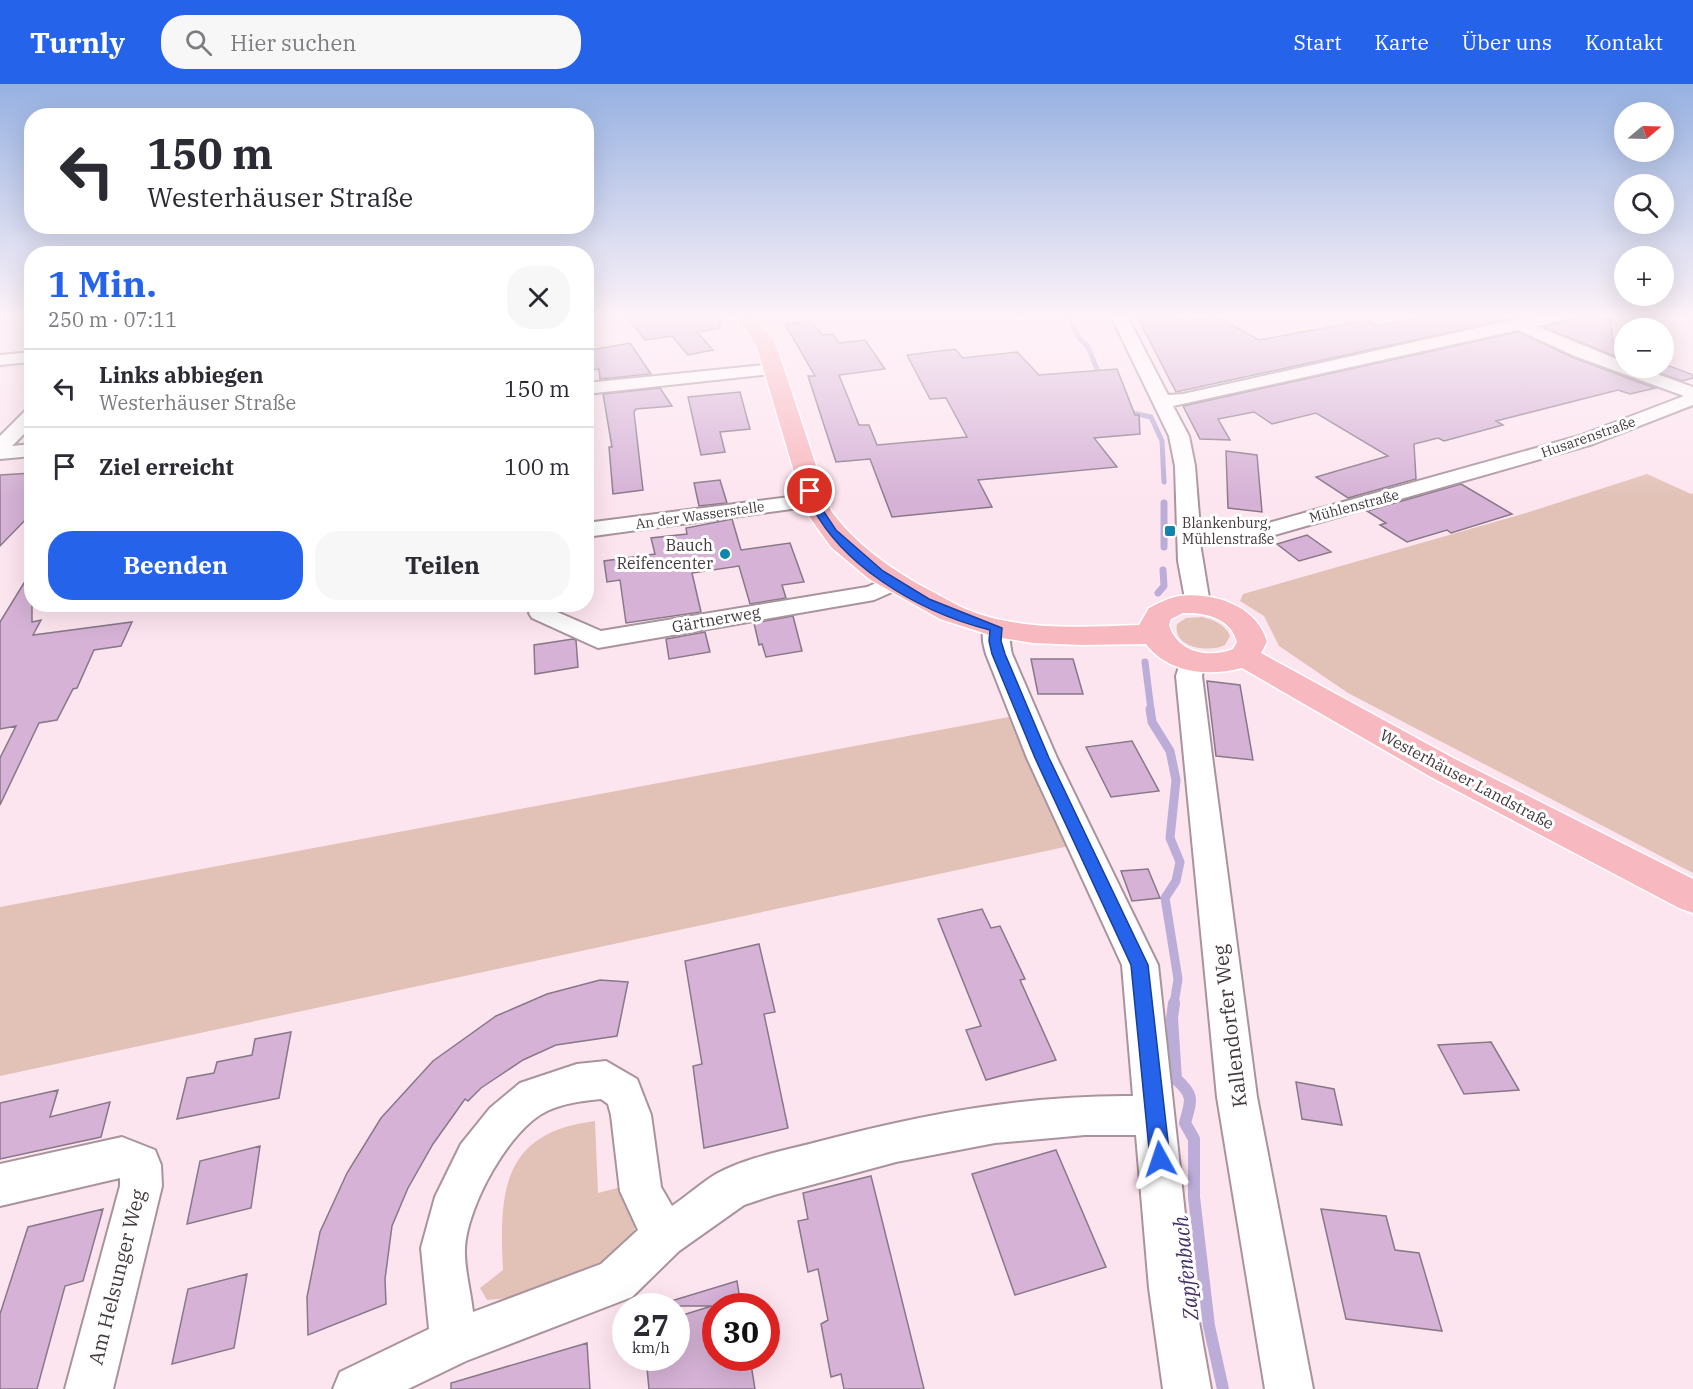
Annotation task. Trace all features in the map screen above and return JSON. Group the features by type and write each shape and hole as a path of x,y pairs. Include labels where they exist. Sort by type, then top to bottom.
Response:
{"main road":[{"path":"776,377 813,500 825,523 860,559 893,583 950,613 996,628 1033,634 1081,636 1156,634"},
{"path":"1198,604 1224,611 1245,625 1252,642 1245,656 1221,664 1192,660 1169,649 1156,634 1155,621 1163,611 1178,605 1198,604"},
{"name":"Westerhäuser Landstraße","path":"1245,656 1443,768 1693,897"}],"street":[{"path":"594,388 700,377"},
{"path":"1151,377 1179,434 1185,466 1192,574 1198,604"},
{"path":"1163,401 1183,400 1288,377"},
{"path":"1649,377 1693,393"},
{"name":"Husarenstraße","path":"1517,461 1586,440 1693,399"},
{"path":"0,447 24,423"},
{"path":"0,453 24,451"},
{"name":"Mühlenstraße","path":"1189,535 1222,538 1263,531 1517,461"},
{"name":"An der Wasserstelle","path":"594,529 813,500"},
{"name":"Gärtnerweg","path":"542,613 598,639 874,593 893,583"},
{"path":"996,628 995,641 999,654 1042,758 1140,965 1171,1288 1187,1389"},
{"name":"Kallendorfer Weg","path":"1192,660 1189,676 1197,756 1237,1097 1289,1389"},
{"path":"454,1342 443,1248 456,1197 475,1158 504,1122 534,1096 577,1083 606,1080 623,1092 631,1115 641,1191 664,1236"},
{"path":"357,1389 454,1342 616,1281 664,1236 731,1189 774,1174 896,1142 995,1123 1085,1115 1156,1116"},
{"name":"Am Helsunger Weg","path":"0,1185 122,1157 140,1164 141,1186 89,1389"}],"shaded area":[{"path":"1647,474 1693,493 1693,873 1348,693 1279,646 1264,616 1240,601 1243,594 1526,513"},
{"path":"1202,617 1215,621 1225,628 1230,636 1225,645 1202,648 1180,639 1177,624 1186,618"},
{"path":"1025,714 1083,843 0,1076 0,907"},
{"path":"595,1121 598,1193 625,1186 635,1223 628,1249 621,1257 514,1298 487,1300 480,1288 503,1270 503,1215 506,1191 513,1170 524,1152 541,1138 564,1127"}],"building":[{"path":"600,377 621,377 600,379"},
{"path":"808,377 840,377 859,425 869,425 877,445 967,437 946,398 930,399 918,377 1120,377 1135,415 1139,415 1140,434 1094,438 1117,467 978,480 992,507 892,517 870,459 836,462"},
{"path":"1168,377 1245,377 1176,392"},
{"path":"1315,377 1614,377 1628,378 1655,388 1630,394 1618,390 1496,421 1503,425 1444,441 1438,438 1414,444 1416,479 1348,498 1316,477 1388,456 1316,413 1272,424 1254,412 1218,419 1230,440 1200,439 1183,406"},
{"path":"1693,377 1682,381 1673,378"},
{"path":"660,388 672,406 636,409 634,412 643,490 613,494 609,447 612,447 603,394"},
{"path":"740,392 750,429 720,432 725,452 701,455 688,397"},
{"path":"1226,451 1257,455 1262,512 1228,508"},
{"path":"24,474 24,521 0,546 0,475"},
{"path":"720,480 727,503 699,506 694,483"},
{"path":"1461,484 1512,514 1451,533 1447,530 1407,542 1380,525 1386,523 1367,511"},
{"path":"732,519 741,550 790,543 804,582 782,585 786,598 750,604 739,566 692,573 701,612 626,623 620,580 607,582 604,561 655,554 651,538 687,534 686,528"},
{"path":"1307,535 1331,552 1299,561 1277,544"},
{"path":"24,583 24,612 32,612 32,622 41,620 33,635 132,622 121,646 94,650 77,688 73,689 57,720 39,723 0,805 0,758 16,726 0,729 0,622"},
{"path":"793,616 802,651 766,657 762,644 759,645 754,623"},
{"path":"705,632 710,652 669,659 666,639"},
{"path":"576,640 578,667 535,674 534,645"},
{"path":"1031,659 1073,659 1083,694 1038,694"},
{"path":"1207,681 1240,685 1253,760 1216,756"},
{"path":"1132,741 1159,791 1111,797 1086,747"},
{"path":"1148,869 1160,898 1132,901 1121,871"},
{"path":"982,909 991,928 1000,926 1025,979 1020,980 1056,1060 986,1080 966,1030 981,1026 938,919"},
{"path":"759,944 775,1012 764,1014 788,1128 704,1148 693,1066 702,1064 685,961"},
{"path":"600,980 628,982 617,1036 556,1045 523,1060 481,1088 468,1101 465,1099 433,1144 408,1188 392,1226 385,1279 386,1304 308,1335 307,1297 320,1232 347,1173 381,1118 433,1061 496,1016 547,994"},
{"path":"291,1032 279,1098 177,1119 187,1078 214,1073 217,1062 252,1055 255,1039"},
{"path":"1491,1042 1519,1090 1464,1094 1438,1045"},
{"path":"1296,1082 1334,1089 1342,1125 1302,1119"},
{"path":"58,1090 50,1117 110,1102 101,1137 0,1159 0,1103"},
{"path":"260,1146 251,1208 187,1224 200,1161"},
{"path":"1056,1150 1106,1267 1015,1295 972,1174"},
{"path":"871,1176 924,1389 844,1389 841,1374 831,1377 821,1324 828,1320 818,1269 808,1272 798,1221 808,1219 803,1193"},
{"path":"103,1209 83,1281 65,1286 37,1389 0,1389 0,1314 28,1227"},
{"path":"1321,1209 1386,1216 1395,1250 1419,1253 1442,1331 1346,1319"},
{"path":"247,1274 234,1348 172,1364 188,1289"},
{"path":"737,1281 739,1293 702,1293 702,1306 690,1306 690,1295"},
{"path":"702,1309 702,1371 752,1371 755,1389 649,1389 647,1371 690,1371 690,1313"},
{"path":"587,1343 590,1389 451,1389 451,1383"}],"waterway":[{"name":"Zapfenbach","path":"1123,411 1151,417 1162,441 1164,482"},
{"name":"Zapfenbach","path":"1164,503 1164,547"},
{"name":"Zapfenbach","path":"1158,593 1164,586 1163,570"},
{"name":"Zapfenbach","path":"1145,662 1151,710"},
{"name":"Zapfenbach","path":"1150,709 1152,722 1170,751 1176,780 1170,838 1180,862 1176,881 1165,898 1178,979 1174,1004"},
{"name":"Zapfenbach","path":"1174,1003 1172,1018 1176,1079 1189,1094 1190,1099 1185,1123 1194,1139 1194,1197 1209,1326 1223,1389"}],"place":[{"name":"Blankenburg, Mühlenstraße","path":"1170,531"},
{"name":"Bauch Reifencenter","path":"725,554"}],"route":[{"path":"810,491 819,512 832,532 860,559 879,573 925,602 973,622 996,628 995,641 999,654 1042,758 1140,965 1160,1159"}]}
